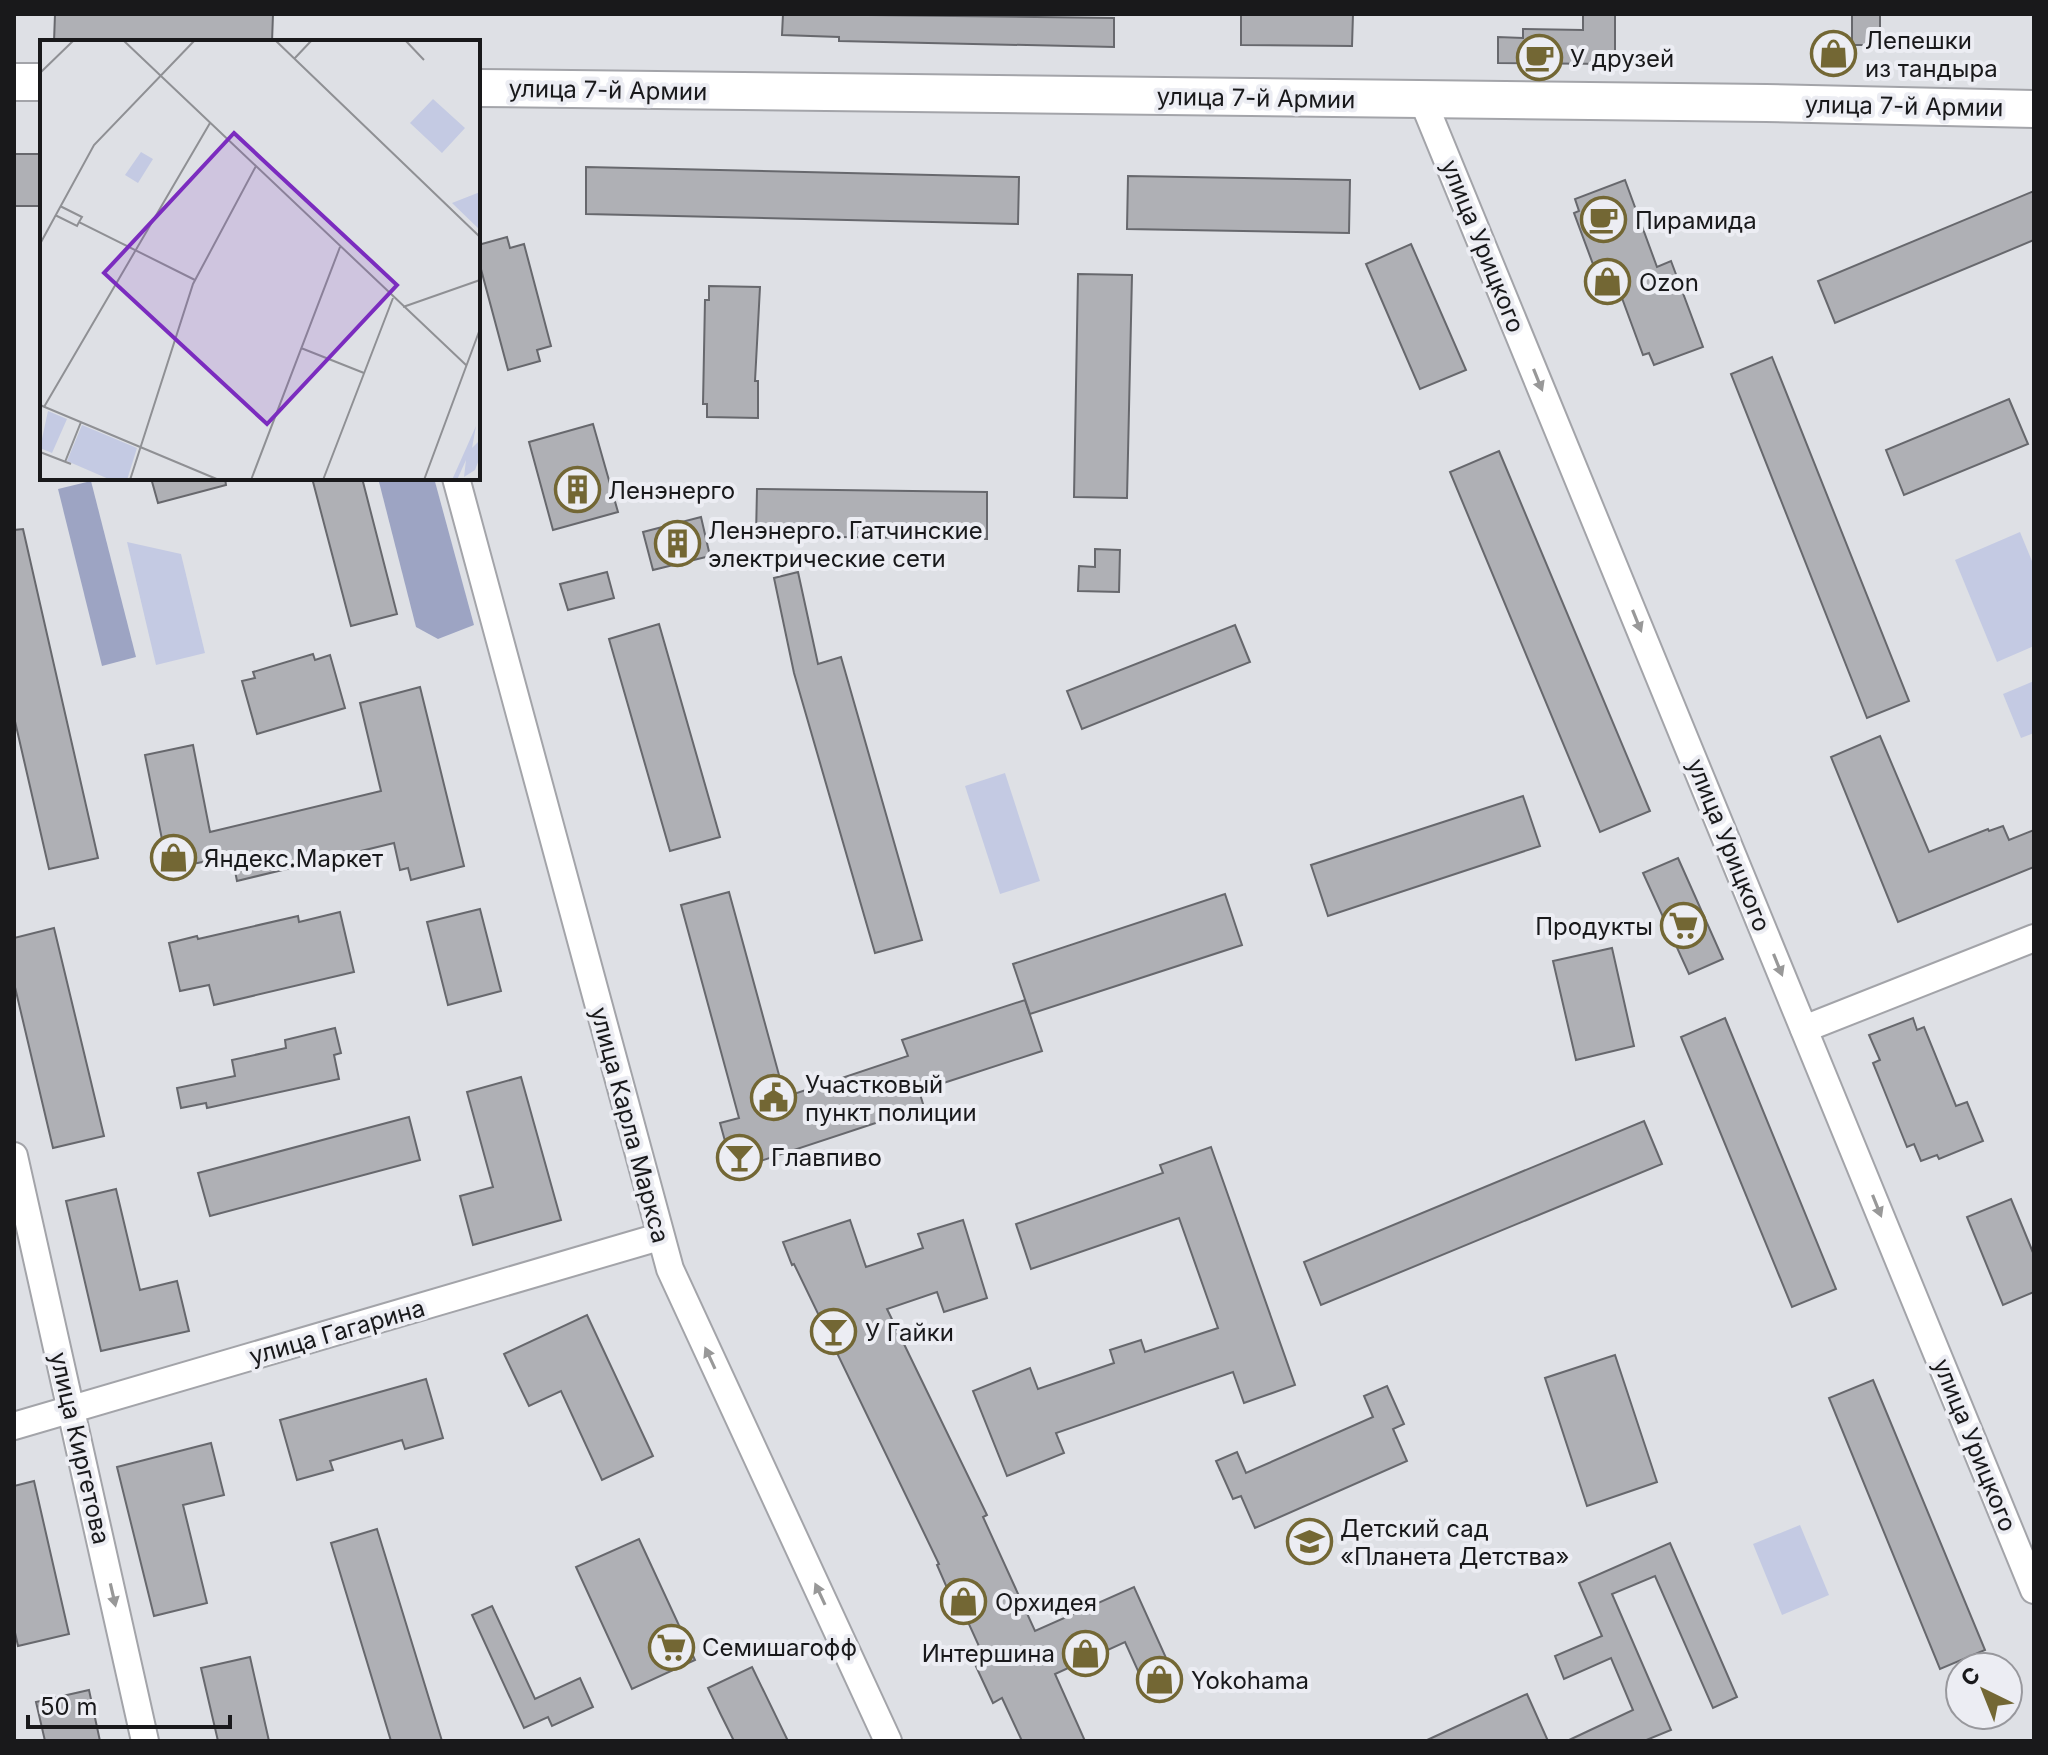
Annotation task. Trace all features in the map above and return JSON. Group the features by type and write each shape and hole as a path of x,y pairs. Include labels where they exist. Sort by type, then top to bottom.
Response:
{"street":[{"path":"14,82 40,82"},
{"name":"улица 7-й Армии","path":"480,88 2034,109"},
{"name":"улица Урицкого","path":"1423,101 2034,1590"},
{"name":"улица Карла Маркса","path":"457,480 659,1237 689,1312 888,1741"},
{"path":"1804,1029 2034,938"},
{"name":"улица Киргетова","path":"14,1156 145,1741"},
{"name":"улица Гагарина","path":"14,1426 659,1237"}],"shaded area":[{"path":"379,480 435,480 474,625 438,639 416,627"},
{"path":"91,481 136,657 102,666 58,489"},
{"path":"2020,532 2034,566 2034,646 1997,662 1955,560"},
{"path":"127,542 181,554 205,653 156,665"},
{"path":"2034,681 2034,733 2021,738 2003,694"},
{"path":"1005,773 1040,881 1000,894 965,786"},
{"path":"1800,1525 1829,1595 1782,1615 1753,1544"}],"building":[{"path":"55,14 273,14 272,40 54,40"},
{"path":"783,14 1114,18 1114,47 839,41 839,37 782,35"},
{"path":"1241,14 1353,14 1352,46 1241,45"},
{"path":"1583,14 1615,14 1615,64 1498,63 1498,37 1523,38 1523,29 1583,30"},
{"path":"1852,14 1880,14 1880,45 1852,45"},
{"path":"14,154 40,154 40,206 14,206"},
{"path":"586,167 1019,177 1018,224 586,214"},
{"path":"1128,176 1350,180 1349,233 1127,229"},
{"path":"1625,180 1657,267 1671,261 1703,347 1654,365 1649,353 1643,355 1616,282 1607,285 1603,273 1597,275 1574,213 1579,211 1575,199"},
{"path":"2034,191 2034,240 1835,323 1818,281"},
{"path":"507,237 510,248 524,244 551,346 537,350 540,361 508,370 480,265 480,244"},
{"path":"1411,244 1466,370 1420,389 1366,264"},
{"path":"1078,274 1132,275 1127,498 1074,497"},
{"path":"709,286 760,287 755,381 758,381 758,418 707,417 707,404 703,404 705,300 709,300"},
{"path":"1772,357 1909,701 1867,718 1731,374"},
{"path":"2009,399 2028,444 1904,495 1886,450"},
{"name":"Ленэнерго","path":"593,424 618,512 553,530 529,442"},
{"path":"1499,451 1650,811 1600,832 1450,472"},
{"path":"152,480 225,480 226,485 158,503"},
{"path":"313,480 363,480 397,614 351,626"},
{"path":"757,489 987,492 987,539 756,536"},
{"name":"Ленэнерго. Гатчинские электрические сети","path":"701,517 710,556 653,570 643,532"},
{"path":"23,529 98,858 49,869 14,717 14,530"},
{"path":"1095,549 1120,550 1119,592 1078,591 1079,566 1095,567"},
{"path":"607,572 614,598 568,610 560,584"},
{"path":"798,572 818,664 841,657 922,940 875,953 794,673 774,578"},
{"path":"659,624 720,837 670,851 609,639"},
{"path":"1235,625 1250,662 1082,729 1067,691"},
{"path":"313,654 315,660 330,655 345,708 257,734 242,681 255,678 253,672"},
{"path":"420,687 464,866 411,880 408,868 400,870 394,843 237,881 232,856 168,869 145,755 193,745 210,832 381,791 360,703"},
{"path":"1880,736 1929,852 1988,829 2003,826 2009,840 2034,830 2034,867 1898,922 1831,757"},
{"path":"1523,796 1540,846 1328,916 1311,865"},
{"path":"1678,858 1723,959 1689,974 1643,873"},
{"path":"729,892 785,1097 908,1056 902,1040 1025,1000 1042,1051 919,1091 924,1107 733,1170 720,1123 739,1118 681,905"},
{"path":"1225,894 1242,945 1030,1014 1013,964"},
{"path":"480,909 501,991 448,1005 427,922"},
{"path":"340,912 354,972 214,1005 209,985 180,991 169,943 298,916 299,922"},
{"path":"54,928 104,1136 53,1148 14,983 14,938"},
{"path":"1612,948 1634,1046 1576,1060 1553,961"},
{"path":"1725,1018 1836,1289 1792,1307 1681,1037"},
{"path":"1913,1018 1917,1030 1924,1027 1956,1106 1967,1102 1983,1141 1939,1159 1937,1155 1921,1161 1914,1144 1907,1147 1873,1063 1880,1060 1869,1035"},
{"path":"335,1028 341,1053 334,1055 339,1079 207,1108 206,1103 181,1108 177,1088 235,1076 232,1060 286,1048 285,1040"},
{"path":"521,1077 561,1220 473,1245 460,1196 493,1187 467,1092"},
{"path":"409,1117 420,1160 210,1216 198,1173"},
{"path":"1644,1121 1662,1164 1321,1305 1304,1262"},
{"path":"1211,1147 1295,1385 1244,1403 1233,1372 1056,1433 1064,1453 1007,1476 973,1391 1030,1368 1038,1389 1114,1363 1110,1350 1141,1340 1145,1352 1218,1328 1179,1218 1031,1269 1016,1224 1163,1173 1160,1165"},
{"path":"116,1189 140,1290 177,1281 189,1331 101,1351 66,1201"},
{"path":"2011,1199 2034,1255 2034,1292 2003,1305 1967,1217"},
{"path":"850,1220 866,1267 923,1248 918,1234 963,1220 987,1298 944,1312 937,1292 887,1309 987,1515 983,1517 1035,1631 1134,1587 1176,1680 1148,1693 1125,1642 1055,1674 1085,1741 1022,1741 1002,1698 993,1703 973,1660 983,1655 959,1602 954,1604 939,1564 792,1265 783,1242"},
{"path":"587,1315 653,1456 602,1480 561,1391 529,1406 504,1354"},
{"path":"1615,1355 1657,1482 1587,1506 1545,1378"},
{"path":"426,1379 443,1438 405,1449 402,1440 330,1461 333,1470 297,1480 280,1420"},
{"path":"1873,1380 1985,1650 1944,1651 1944,1667 1940,1669 1829,1398"},
{"path":"1387,1386 1404,1424 1393,1429 1407,1461 1255,1528 1241,1496 1233,1499 1216,1461 1237,1452 1246,1473 1373,1417 1364,1396"},
{"path":"211,1443 224,1495 183,1505 207,1603 154,1616 117,1467"},
{"path":"34,1481 69,1634 18,1646 14,1628 14,1486"},
{"path":"377,1529 442,1741 391,1741 331,1543"},
{"path":"639,1539 695,1660 632,1689 576,1567"},
{"path":"1670,1543 1737,1697 1713,1708 1655,1576 1612,1594 1671,1730 1644,1741 1567,1741 1633,1710 1611,1658 1564,1679 1555,1656 1602,1636 1579,1583"},
{"path":"492,1606 535,1699 580,1678 593,1707 552,1726 548,1717 524,1728 472,1615"},
{"path":"250,1657 269,1741 218,1741 201,1668"},
{"path":"752,1667 788,1741 734,1741 721,1715 708,1688"},
{"path":"89,1690 100,1741 45,1741 36,1702"},
{"path":"1527,1694 1548,1741 1425,1741"}],"place":[{"name":"Лепешки из тандыра","path":"1834,54"},
{"name":"У друзей","path":"1539,58"},
{"name":"Пирамида","path":"1604,220"},
{"name":"Ozon","path":"1608,282"},
{"name":"Ленэнерго","path":"577,490"},
{"name":"Ленэнерго. Гатчинские электрические сети","path":"677,544"},
{"name":"Яндекс.Маркет","path":"173,858"},
{"name":"Продукты","path":"1684,926"},
{"name":"Участковый пункт полиции","path":"774,1098"},
{"name":"Главпиво","path":"740,1157"},
{"name":"У Гайки","path":"834,1332"},
{"name":"Детский сад «Планета Детства»","path":"1309,1542"},
{"name":"Орхидея","path":"964,1602"},
{"name":"Семишагофф","path":"671,1647"},
{"name":"Интершина","path":"1086,1653"},
{"name":"Yokohama","path":"1160,1680"}]}
